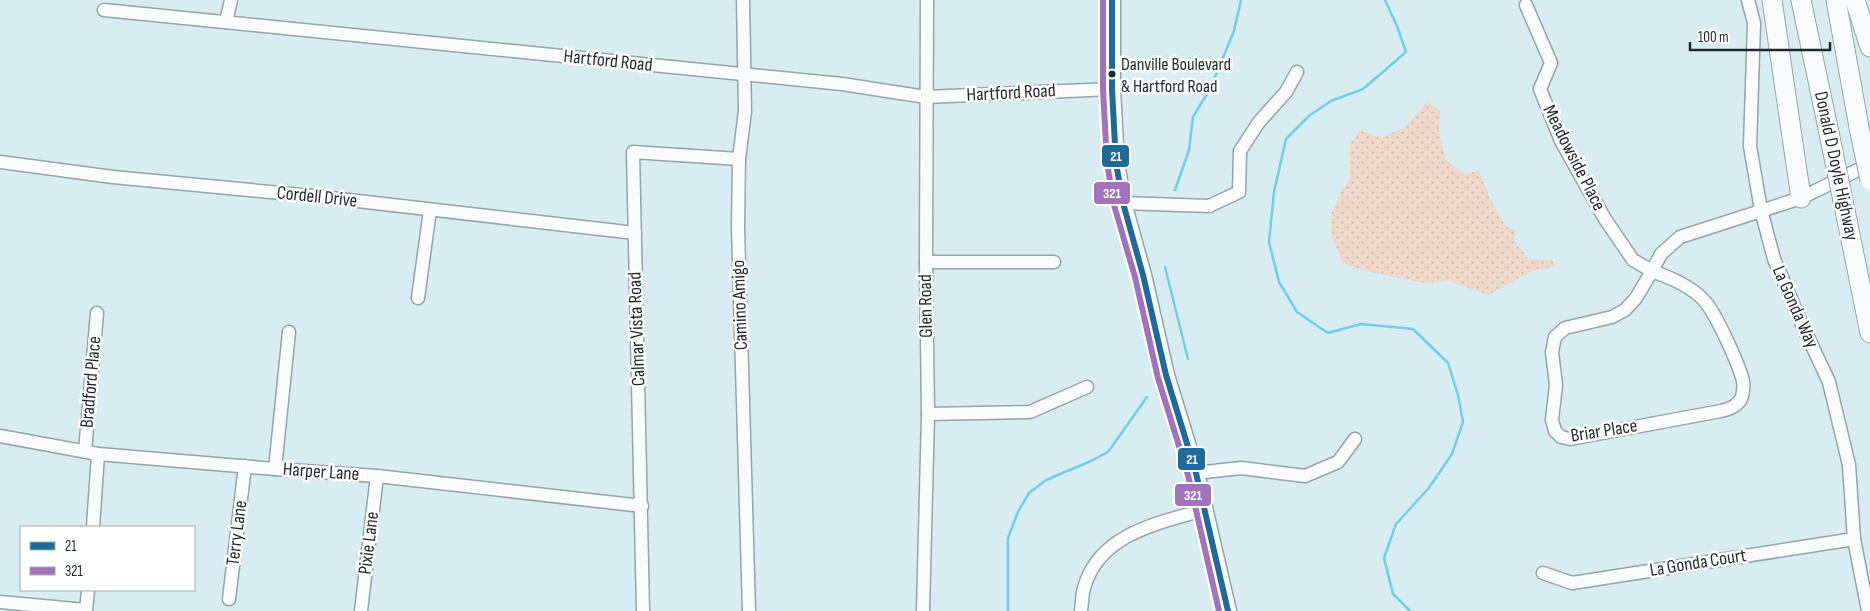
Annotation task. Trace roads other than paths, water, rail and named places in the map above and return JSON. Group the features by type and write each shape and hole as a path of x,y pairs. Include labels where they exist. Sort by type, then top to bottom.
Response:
{"highway":[{"path":"1772,0 1801,198"},
{"name":"Donald D Doyle Highway","path":"1801,0 1870,332"},
{"name":"Donald D Doyle Highway","path":"1836,0 1870,180"},
{"path":"1855,0 1870,47"}],"main road":[{"path":"1112,0 1112,89 1116,163 1123,203 1143,275 1166,376 1196,472 1228,611"}],"street":[{"path":"226,22 231,0"},
{"name":"Camino Amigo","path":"743,0 745,111 739,159 738,227 749,611"},
{"name":"Glen Road","path":"923,611 928,414 926,262 927,0"},
{"name":"La Gonda Way","path":"1748,0 1754,24 1750,146 1761,210 1774,259 1829,382 1849,465 1854,539 1868,611"},
{"name":"Meadowside Place","path":"1526,5 1552,63 1540,89 1561,141 1604,219 1634,260 1652,271"},
{"name":"Hartford Road","path":"104,10 842,84 926,97 1112,89"},
{"path":"1123,203 1209,206 1239,192 1240,151 1259,122 1286,92 1296,72"},
{"name":"Calmar Vista Road","path":"643,611 633,152 739,159"},
{"name":"Cordell Drive","path":"0,162 114,177 323,197 635,232"},
{"path":"1652,271 1661,254 1680,237 1801,198 1870,164"},
{"path":"418,298 430,210"},
{"path":"926,262 1054,262"},
{"name":"Briar Place","path":"1652,271 1671,278 1691,289 1707,304 1726,340 1743,381 1743,391 1740,400 1732,408 1722,411 1570,439 1561,437 1555,431 1552,420 1556,386 1552,352 1555,337 1565,328 1612,317 1625,310 1636,298 1652,271"},
{"name":"Bradford Place","path":"85,451 97,312"},
{"path":"275,469 289,332"},
{"path":"928,414 1030,412 1087,387"},
{"name":"Harper Lane","path":"0,436 98,454 377,476 642,506"},
{"path":"1196,472 1241,468 1305,476 1338,462 1355,439"},
{"name":"Bradford Place","path":"93,526 98,454"},
{"name":"Terry Lane","path":"229,599 245,466"},
{"name":"Pixie Lane","path":"361,611 377,476"},
{"path":"1081,611 1084,587 1093,568 1112,545 1148,526 1204,510"},
{"name":"La Gonda Court","path":"1543,573 1572,583 1854,539"},
{"path":"0,602 86,611 88,591"}],"waterway":[{"path":"1175,190 1189,150 1193,117 1210,89 1234,31 1241,0"},
{"path":"1385,0 1406,52 1363,89 1331,101 1310,115 1286,139 1274,192 1269,242 1279,282 1297,312 1328,333 1361,324 1413,329 1448,363 1458,395 1463,422 1452,454 1428,489 1396,524 1384,558 1393,594 1410,611"},
{"path":"1165,267 1188,359"},
{"path":"1008,611 1008,538 1018,512 1029,493 1046,480 1108,452 1147,397"}],"place":[{"name":"Danville Boulevard & Hartford Road","path":"1112,74"}]}
